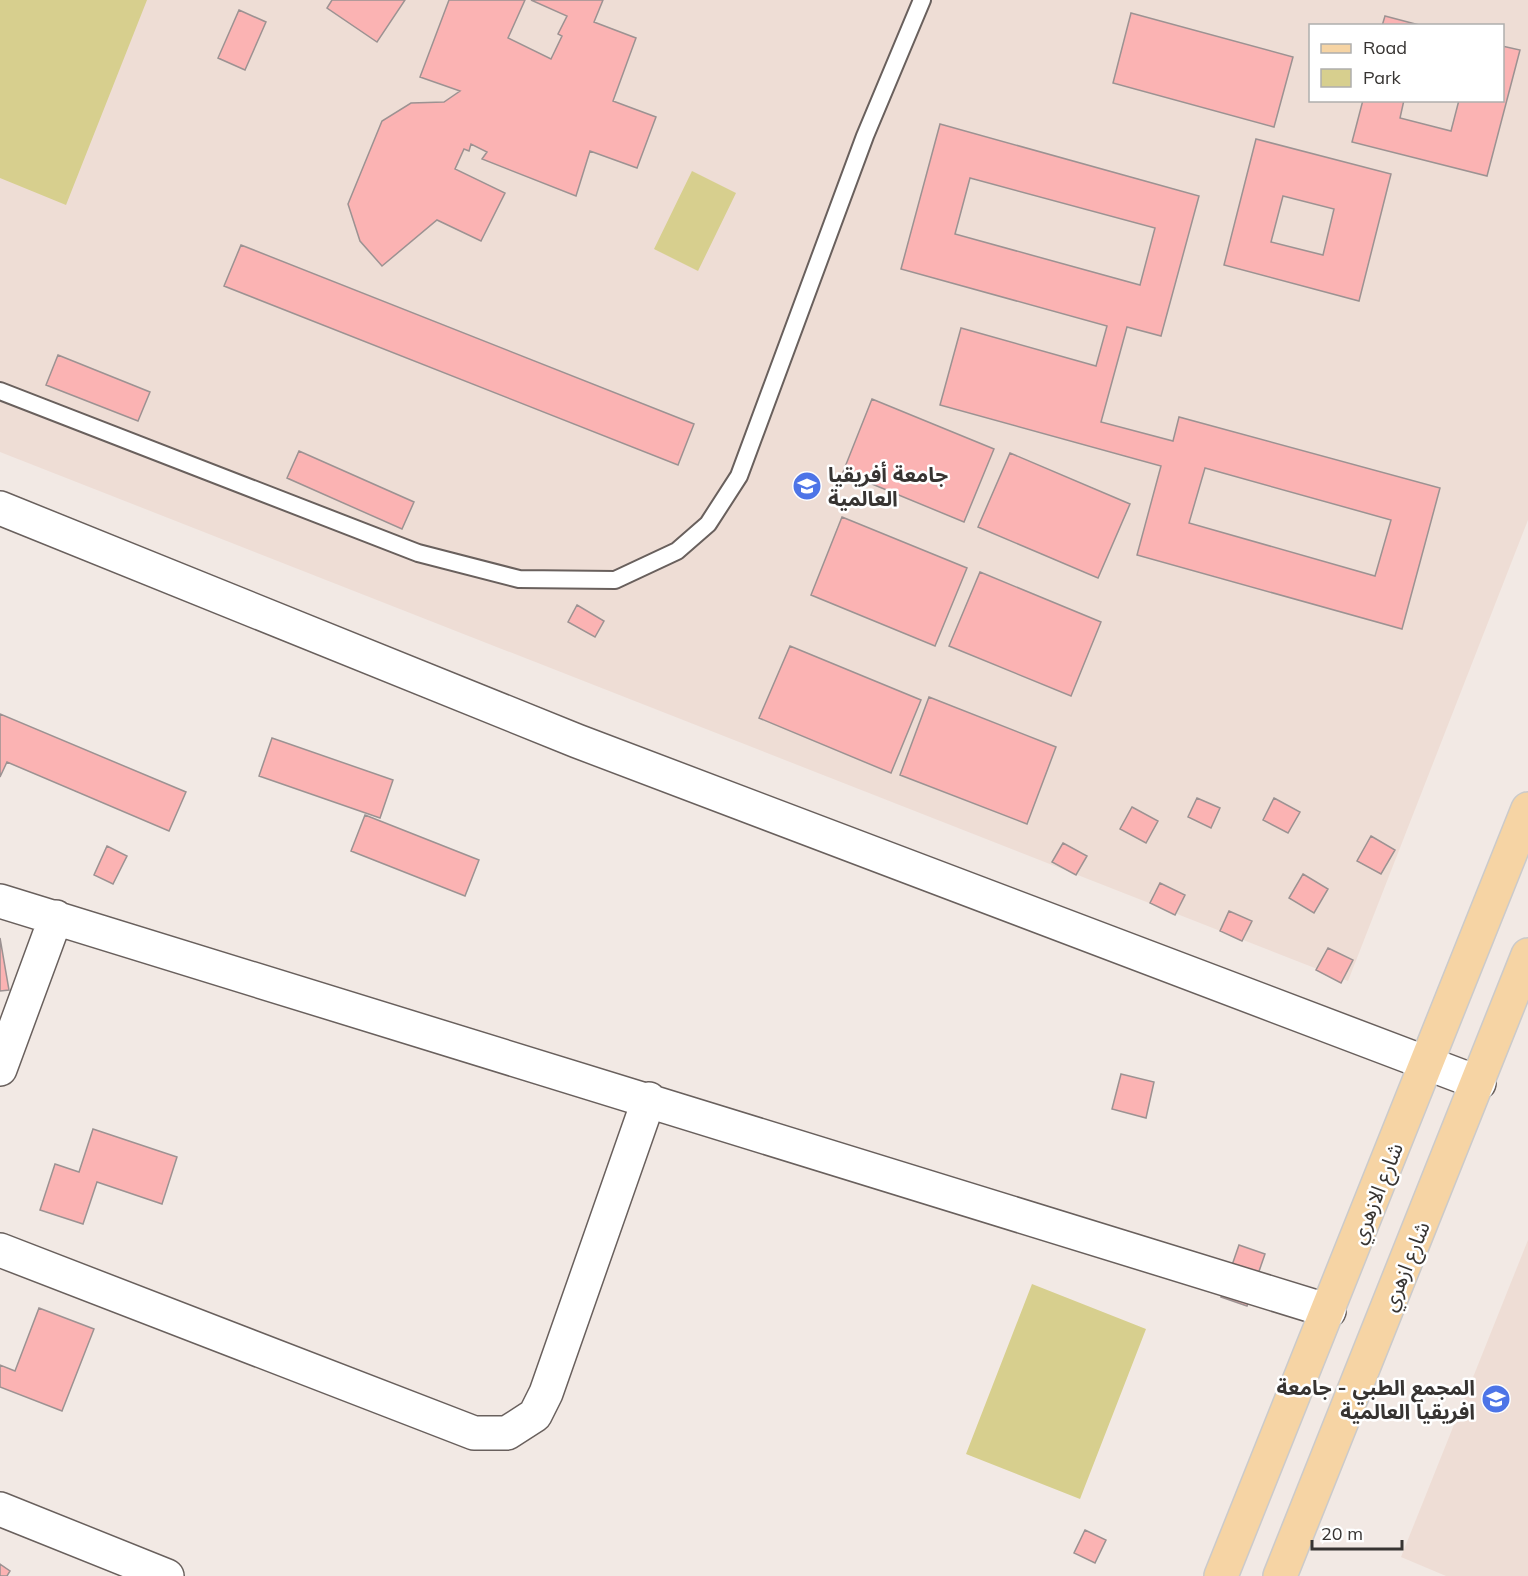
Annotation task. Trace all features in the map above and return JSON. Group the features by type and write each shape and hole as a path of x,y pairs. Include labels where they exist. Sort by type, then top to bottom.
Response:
{"main road":[{"name":"شارع الازهري","path":"1221,1576 1528,809"},
{"name":"شارع ازهري","path":"1280,1576 1527,960"}],"street":[{"path":"0,508 577,741 1479,1083"},
{"path":"0,901 649,1099 1329,1311"},
{"path":"0,1069 56,918"},
{"path":"0,1250 474,1433 507,1433 535,1415 546,1394 649,1099"},
{"path":"0,1509 167,1576"}],"lane":[{"path":"0,390 418,553 519,579 615,580 677,551 708,524 739,476 865,136 922,0"}],"shaded area":[{"name":"جامعة أفريقيا العالمية","path":"0,0 1528,0 1528,520 1348,981 0,452"},
{"name":"المجمع الطبي - جامعة افريقيا العالمية","path":"1528,1240 1528,1576 1446,1576 1401,1557"}],"green space":[{"path":"0,0 147,0 66,205 0,178"},
{"path":"692,171 736,193 698,271 654,249"},
{"path":"1032,1284 1146,1329 1080,1499 966,1454"}],"building":[{"path":"332,0 405,0 377,42 327,8"},
{"path":"449,0 525,0 508,38 551,59 562,36 558,34 567,16 531,0 603,0 594,22 636,38 613,101 656,117 637,168 590,151 576,196 482,159 487,152 471,144 469,151 464,149 455,169 505,193 481,241 437,220 382,266 360,241 348,204 382,121 411,103 444,102 460,91 420,77"},
{"path":"239,10 266,22 245,70 218,58"},
{"path":"1131,13 1293,57 1274,127 1113,83"},
{"path":"1385,16 1415,24 1383,24"},
{"path":"1504,46 1520,50 1487,176 1352,142 1362,102 1404,102 1400,118 1451,131 1458,102 1504,102"},
{"path":"940,124 1199,196 1161,336 1127,327 1101,422 1173,441 1179,417 1440,488 1402,629 1137,555 1161,466 940,405 961,328 1096,366 1107,326 901,269","holes":["970,178 1155,228 1140,285 955,234","1205,468 1391,520 1375,576 1189,523"]},
{"path":"1256,139 1391,174 1359,301 1224,265","holes":["1283,196 1334,209 1323,255 1271,242"]},
{"path":"241,245 694,424 678,465 224,286"},
{"path":"58,355 150,392 138,421 46,385"},
{"path":"872,399 994,449 964,522 843,472"},
{"path":"299,451 414,502 402,529 287,478"},
{"path":"1010,453 1130,504 1098,578 978,527"},
{"path":"842,517 967,568 935,646 811,595"},
{"path":"980,572 1101,622 1071,696 949,646"},
{"path":"577,605 604,621 595,637 568,622"},
{"path":"790,646 921,700 891,773 759,718"},
{"path":"929,697 1056,747 1027,824 900,775"},
{"path":"0,714 186,792 169,831 7,762 0,777"},
{"path":"272,738 393,780 380,818 259,776"},
{"path":"1197,798 1220,808 1211,828 1188,817"},
{"path":"1274,798 1300,812 1288,833 1263,820"},
{"path":"1132,807 1158,821 1146,843 1120,829"},
{"path":"365,815 479,860 465,896 351,851"},
{"path":"1371,836 1395,850 1381,874 1357,861"},
{"path":"1063,843 1087,856 1076,875 1052,862"},
{"path":"107,846 127,856 113,884 94,875"},
{"path":"1303,874 1328,889 1314,913 1289,898"},
{"path":"1160,883 1185,895 1175,915 1150,903"},
{"path":"1229,911 1252,921 1242,941 1220,931"},
{"path":"0,938 9,990 0,991"},
{"path":"1328,948 1353,960 1341,983 1316,970"},
{"path":"1121,1074 1154,1082 1146,1118 1112,1109"},
{"path":"93,1129 177,1157 162,1204 97,1182 83,1224 40,1210 55,1164 79,1172"},
{"path":"1239,1245 1265,1254 1247,1306 1221,1297"},
{"path":"39,1308 94,1329 62,1411 0,1387 0,1365 15,1371"},
{"path":"1085,1530 1106,1540 1095,1563 1074,1553"},
{"path":"0,1564 10,1571 7,1576 0,1576"}],"place":[{"name":"جامعة أفريقيا العالمية","path":"807,486"},
{"name":"المجمع الطبي - جامعة افريقيا العالمية","path":"1496,1399"}]}
